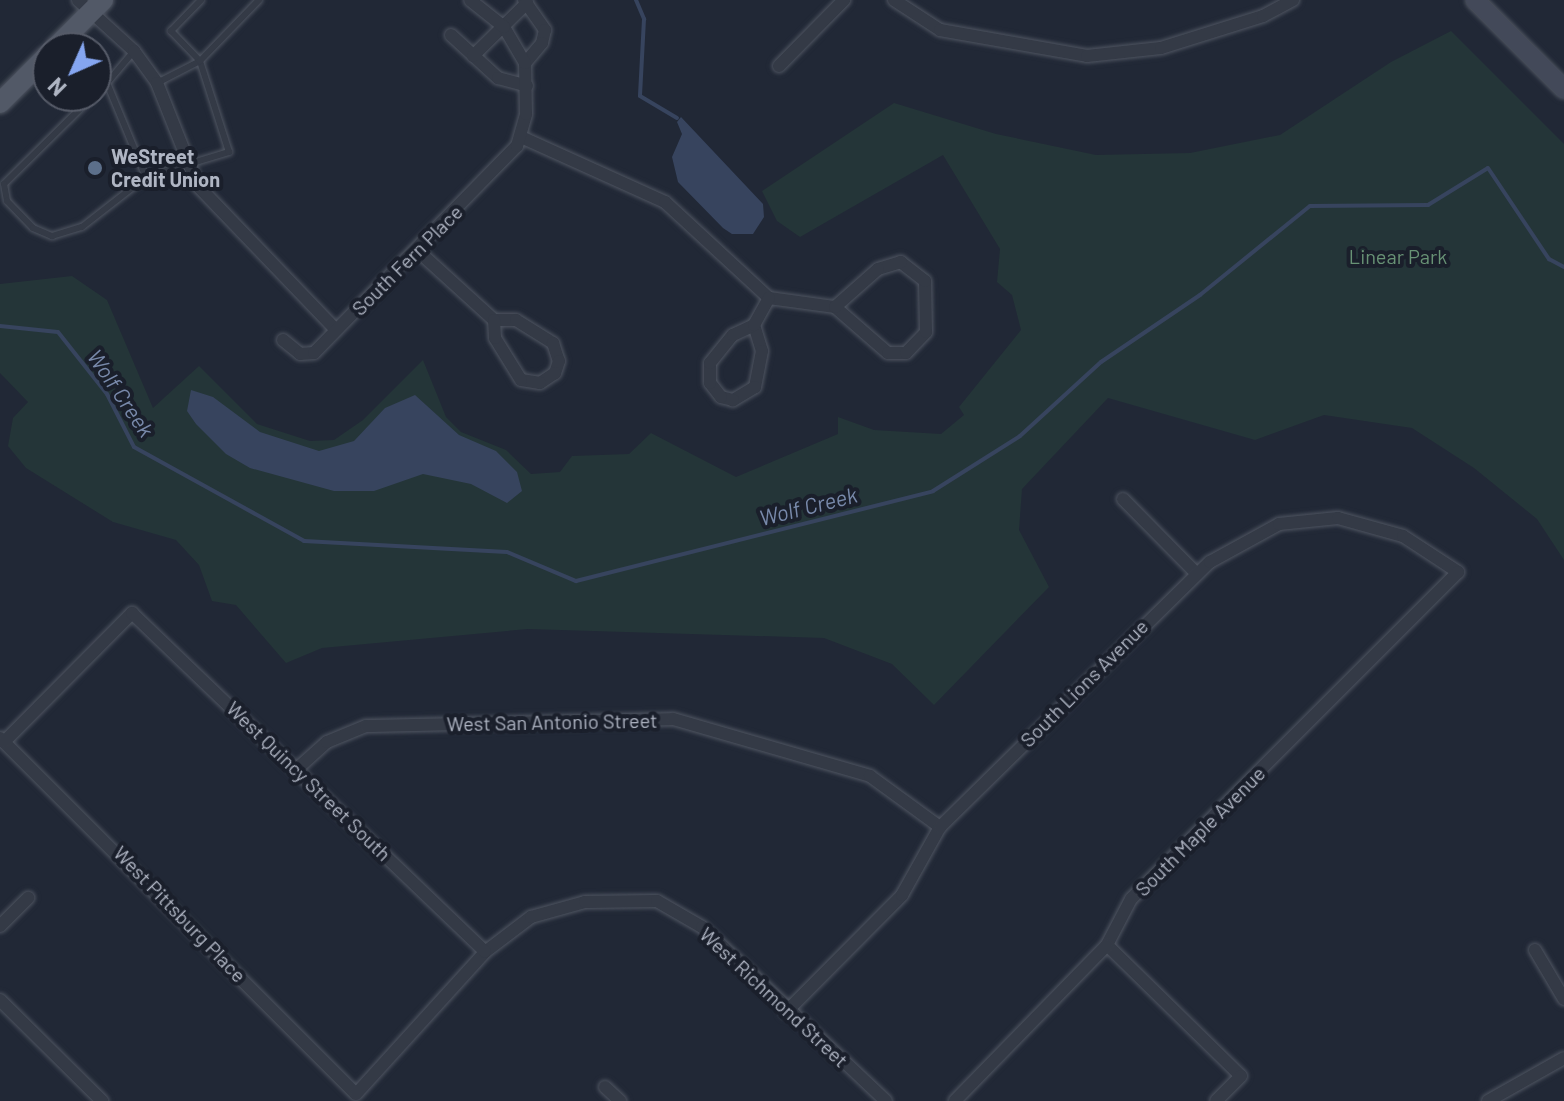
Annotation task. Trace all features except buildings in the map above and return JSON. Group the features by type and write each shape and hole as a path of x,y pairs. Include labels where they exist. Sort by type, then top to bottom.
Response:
{"main road":[{"path":"1475,0 1564,89"},
{"path":"68,32 91,4"},
{"path":"0,103 32,71"}],"street":[{"path":"470,0 504,27 525,63 527,86 521,137 665,202 769,298 835,307 888,353 906,353 926,332 925,281 901,262 878,269 835,307"},
{"path":"779,66 844,0"},
{"path":"894,0 940,30 1087,56 1161,48 1263,16 1293,0"},
{"path":"473,56 525,2 545,30 539,48 525,63"},
{"path":"91,4 134,51 157,83 187,162 215,207 336,330"},
{"path":"451,35 498,78 527,86"},
{"name":"South Fern Place","path":"283,340 307,356 502,165 521,137"},
{"path":"417,250 494,320 516,320 553,343 559,361 555,373 540,383 521,380 495,338 494,320"},
{"path":"754,325 762,351 755,387 733,400 721,397 710,383 710,363 733,335 754,325 769,298"},
{"path":"1123,499 1195,572"},
{"name":"South Lions Avenue","path":"786,1012 902,895 940,827 1195,572 1279,524 1338,518 1403,536 1458,572"},
{"name":"South Maple Avenue","path":"955,1101 1107,945 1131,899 1458,572"},
{"name":"West Quincy Street South","path":"2,740 132,613 298,768 485,952"},
{"name":"West San Antonio Street","path":"298,768 327,742 366,726 673,719 870,776 940,827"},
{"name":"West Pittsburg Place","path":"2,740 110,842 356,1094 485,952"},
{"path":"0,926 28,898"},
{"name":"West Richmond Street","path":"485,952 531,917 585,902 657,901 702,927 786,1012 886,1101"},
{"path":"1107,945 1241,1076 1216,1101"},
{"path":"1535,950 1564,999"},
{"path":"0,1000 102,1101"},
{"path":"1488,1101 1564,1058"},
{"path":"605,1087 620,1101"}],"lane":[{"path":"78,112 4,184 7,201 33,228 52,236 82,227 146,177 187,162 229,152 200,61 171,31 201,0"},
{"path":"157,83 200,61 259,0"},
{"path":"112,77 134,51"},
{"path":"112,95 146,177"}],"green space":[{"name":"Linear Park","path":"1451,31 1564,144 1564,560 1537,519 1474,468 1412,428 1324,415 1255,440 1108,398 1022,489 1019,530 1049,587 934,705 892,664 824,638 528,629 322,648 286,663 236,605 212,601 199,565 176,540 113,522 26,468 8,446 13,418 28,402 0,373 0,284 72,276 107,300 153,408 199,366 257,424 310,441 334,440 363,420 423,360 446,417 461,432 506,450 531,474 560,472 572,456 629,454 651,433 736,477 838,434 838,417 874,430 941,434 964,415 959,407 1021,330 1012,295 997,282 1000,249 943,155 800,237 777,221 762,191 894,103 996,134 1096,155 1190,153 1280,135 1391,62"}],"water":[{"path":"681,117 763,204 764,217 753,234 732,234 723,228 678,182 672,157 682,134 677,122"},
{"path":"191,390 213,397 260,432 319,451 354,441 385,408 415,395 459,435 496,451 517,472 522,491 507,503 471,484 423,474 374,491 334,491 250,468 226,454 196,424 187,411"}],"waterway":[{"path":"636,0 644,19 640,96 677,118"},
{"name":"Wolf Creek","path":"0,326 58,332 107,394 134,447 304,541 507,552 576,581 933,491 1020,436 1101,362 1200,295 1310,206 1428,205 1488,168 1549,259 1564,267"}],"place":[{"name":"WeStreet Credit Union","path":"95,168"}]}
